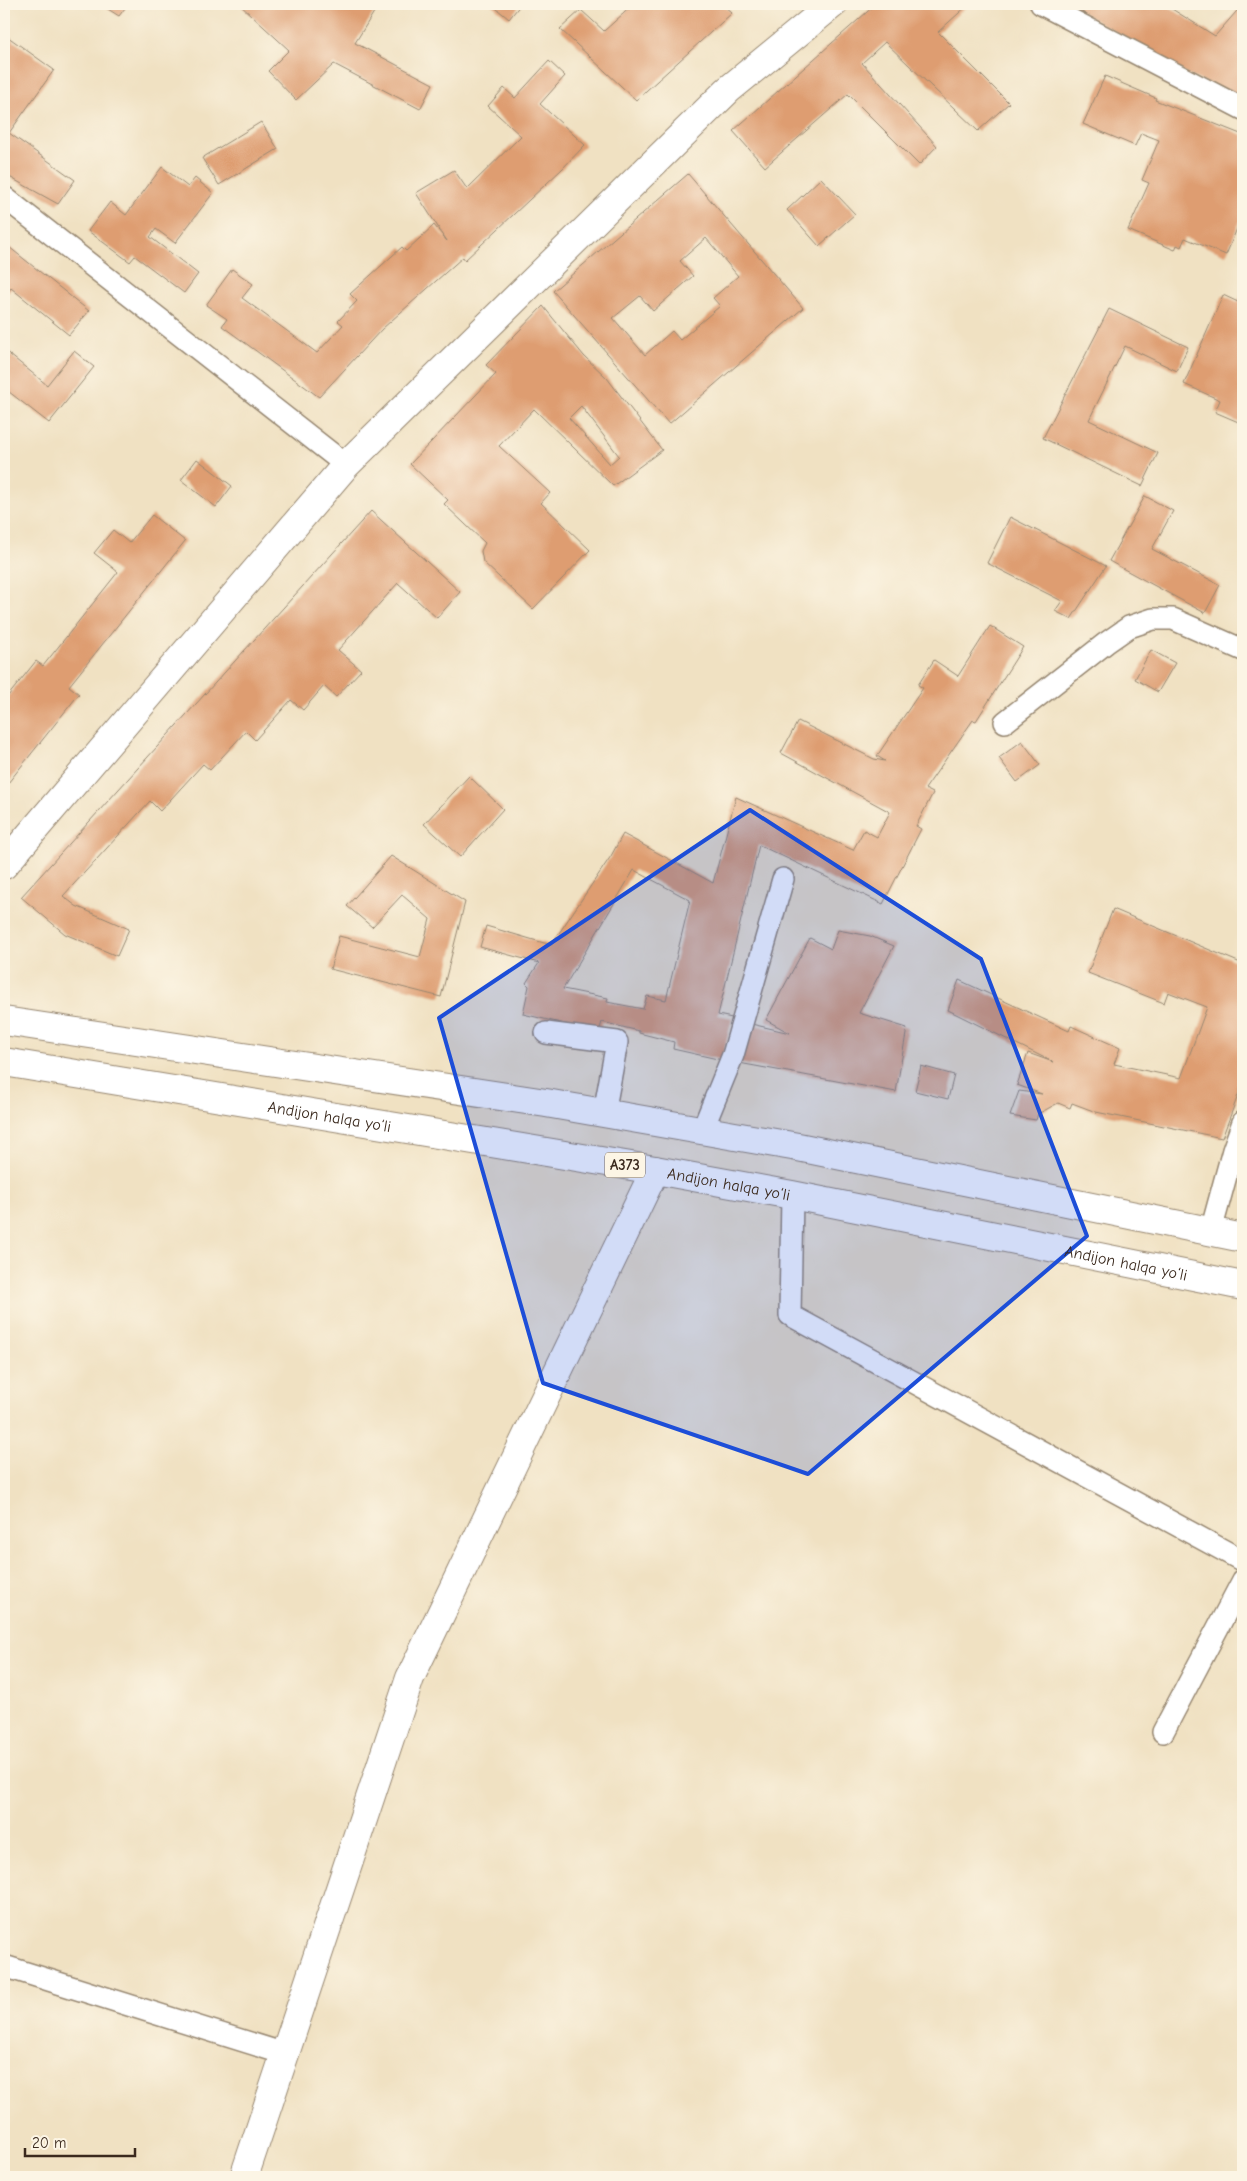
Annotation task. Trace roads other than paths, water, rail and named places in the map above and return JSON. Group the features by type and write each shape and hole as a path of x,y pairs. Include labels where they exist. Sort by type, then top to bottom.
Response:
{"main road":[{"path":"4,865 346,465 728,90 832,4"},
{"path":"4,1021 604,1113 798,1147 1243,1238"},
{"name":"Andijon halqa yo‘li","path":"4,1062 654,1170 792,1195 1243,1286"},
{"path":"244,2177 410,1678 654,1170"}],"lane":[{"path":"1041,4 1243,108"},
{"path":"4,197 346,465"},
{"path":"1005,722 1106,643 1129,628 1153,619 1173,619 1243,650"},
{"path":"702,1131 732,1055 783,879"},
{"path":"546,1033 617,1042 604,1113"},
{"path":"1211,1231 1233,1150 1243,1122"},
{"path":"792,1195 790,1315 1243,1561"},
{"path":"1163,1732 1243,1580"},
{"path":"4,1966 285,2054"}]}
